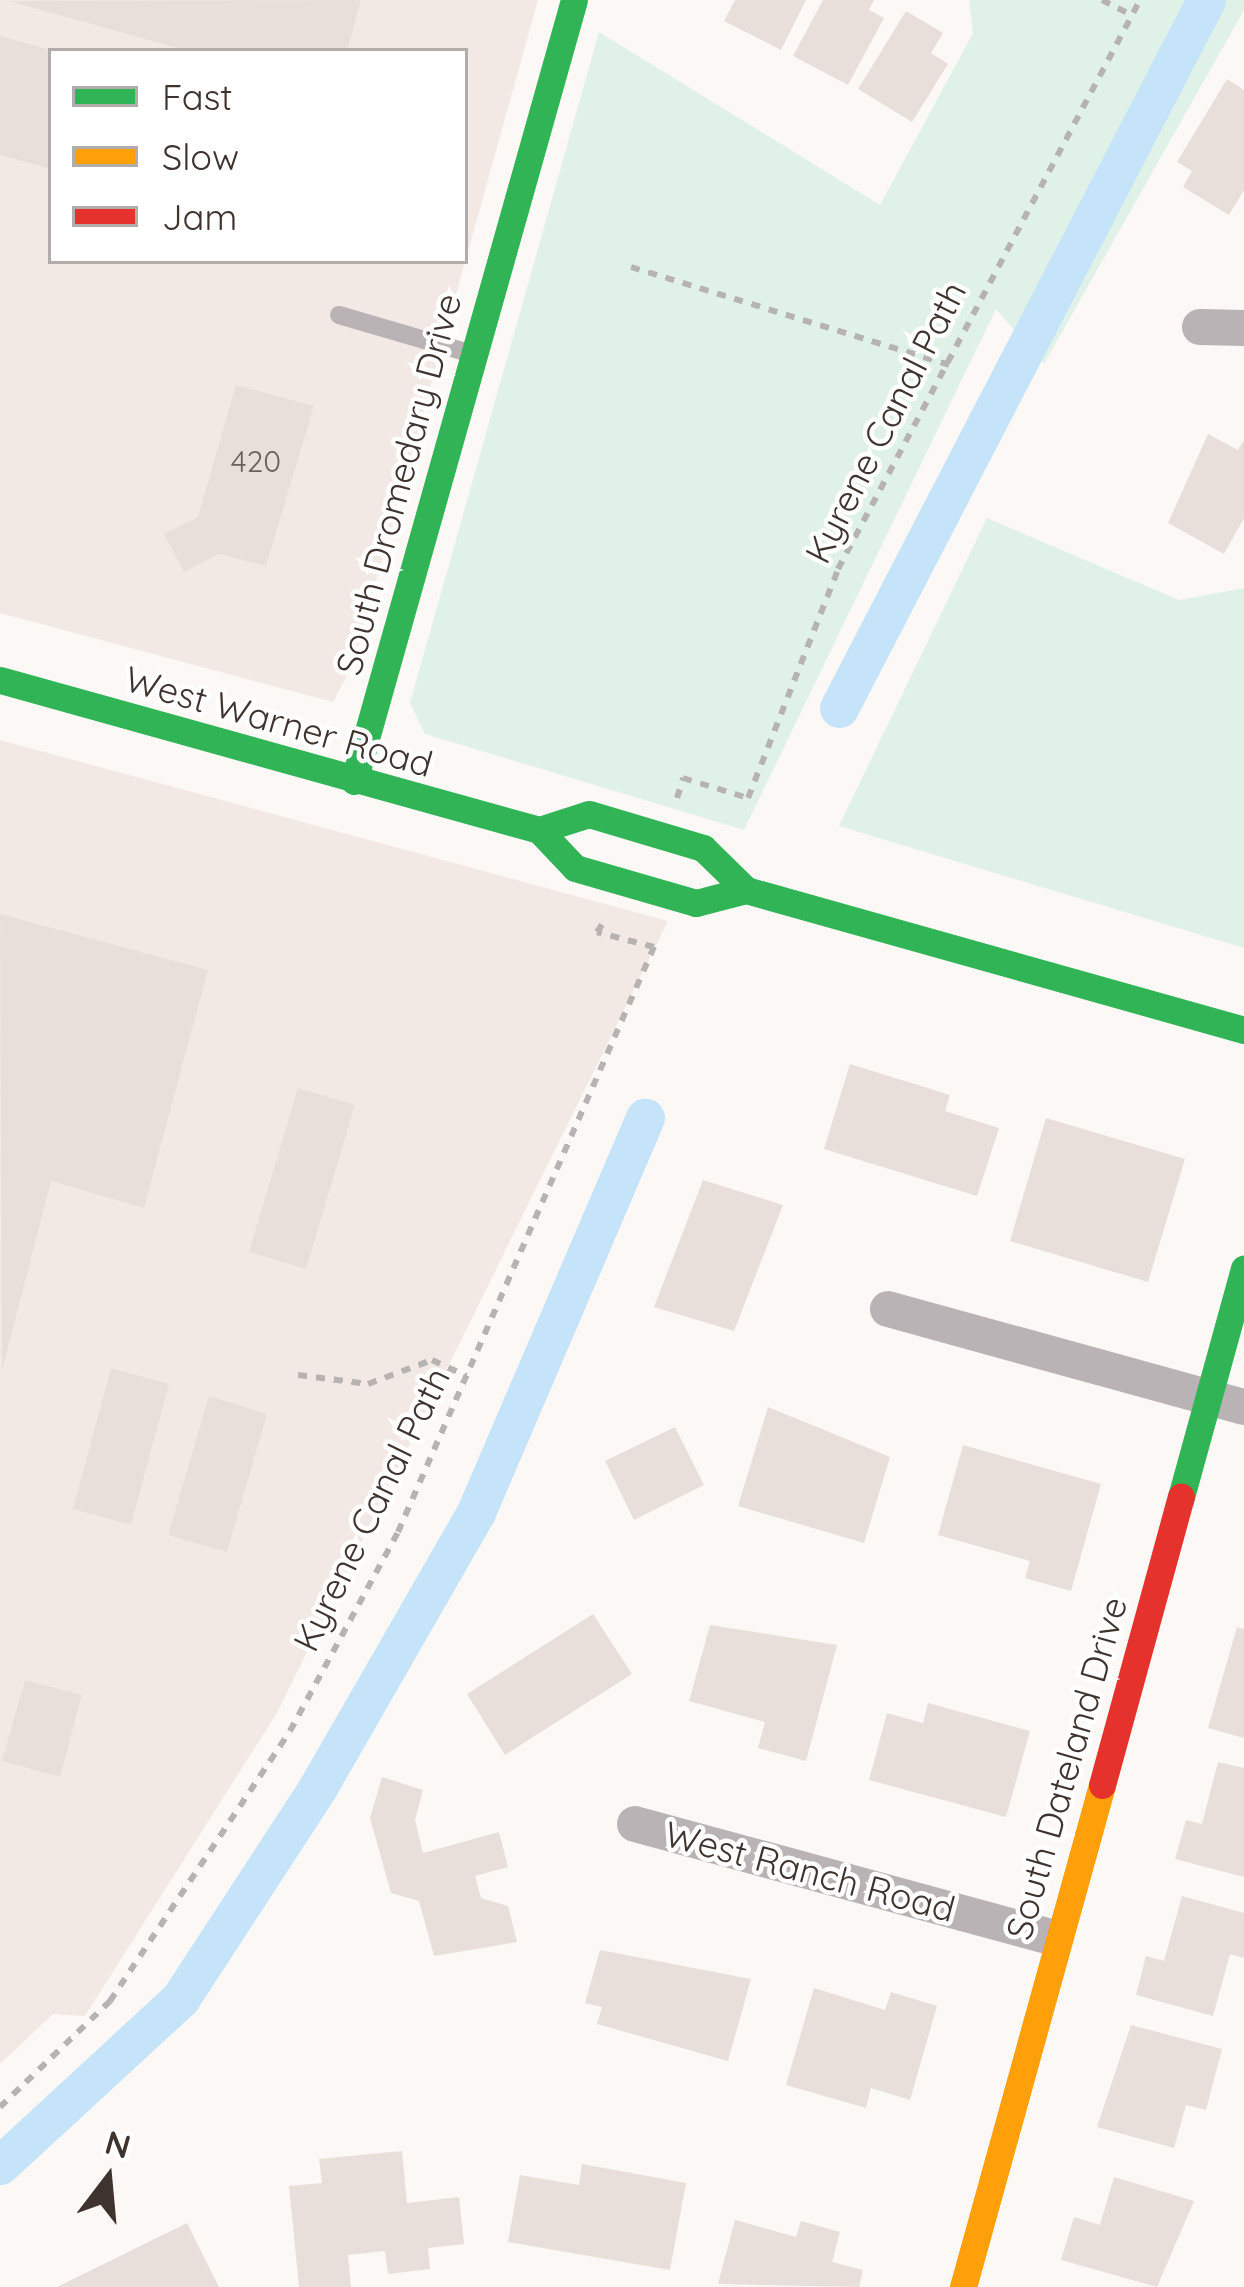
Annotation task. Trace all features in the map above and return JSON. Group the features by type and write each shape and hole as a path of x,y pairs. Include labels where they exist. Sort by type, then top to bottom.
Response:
{"street":[{"name":"South Dromedary Drive","path":"354,781 574,0"},
{"path":"1200,327 1244,328"},
{"name":"West Warner Road","path":"0,680 539,830 575,868 696,903 746,890"},
{"name":"West Warner Road","path":"539,830 589,814 704,848 746,890 1244,1030"},
{"name":"South Dateland Drive","path":"963,2287 1055,1938 1244,1269"},
{"path":"888,1309 1244,1407"},
{"name":"West Ranch Road","path":"635,1824 1055,1938"}],"lane":[{"path":"339,315 472,353"}],"path":[{"path":"1102,0 1132,16"},
{"name":"Kyrene Canal Path","path":"676,803 683,778 748,798 838,568 949,365 1033,188 1140,0"},
{"path":"631,267 949,365"},
{"name":"Kyrene Canal Path","path":"0,2107 110,2001 290,1731 467,1376 654,947 597,932 610,912"},
{"path":"298,1375 368,1384 432,1360 467,1376"}],"shaded area":[{"path":"0,0 538,0 468,251 468,48 48,48 48,264 464,264 353,664 333,702 0,613"},
{"path":"0,740 668,921 278,1711 85,2016 53,2014 0,2064"}],"green space":[{"path":"969,0 1244,0 1244,10 1044,364 996,309 744,830 425,734 410,703 599,32 880,205 973,33"},
{"path":"987,518 1179,600 1244,588 1244,948 839,826"}],"building":[{"path":"361,0 348,48 177,48 9,1"},
{"path":"735,0 806,0 781,50 724,21"},
{"path":"823,0 874,0 869,10 884,18 848,85 793,56"},
{"path":"906,11 943,33 931,53 948,64 912,122 858,89"},
{"path":"0,36 48,49 48,168 0,155"},
{"path":"1227,79 1244,90 1244,190 1229,215 1183,187 1192,171 1177,162"},
{"path":"236,385 314,406 266,566 219,554 184,572 164,534 198,517"},
{"path":"1208,434 1238,450 1244,440 1244,518 1224,554 1168,523"},
{"path":"0,914 208,970 144,1208 51,1181 2,1371"},
{"path":"850,1064 950,1095 945,1111 999,1128 977,1196 824,1149"},
{"path":"298,1088 355,1105 306,1269 249,1252"},
{"path":"1046,1118 1185,1159 1148,1282 1010,1241"},
{"path":"703,1180 783,1205 734,1331 654,1307"},
{"path":"111,1368 169,1384 131,1525 73,1509"},
{"path":"209,1396 267,1414 227,1552 168,1535"},
{"path":"768,1407 890,1457 864,1543 738,1506"},
{"path":"675,1427 704,1485 634,1520 605,1461"},
{"path":"963,1445 1101,1484 1071,1591 1025,1578 1030,1561 938,1535"},
{"path":"593,1614 632,1674 505,1755 467,1694"},
{"path":"710,1625 837,1645 806,1761 758,1748 765,1722 689,1701"},
{"path":"1237,1627 1244,1629 1244,1738 1208,1728"},
{"path":"25,1680 82,1695 60,1777 2,1761"},
{"path":"928,1703 1030,1731 1006,1817 869,1780 887,1713 923,1723"},
{"path":"1218,1762 1244,1768 1244,1877 1175,1859 1186,1820 1202,1824"},
{"path":"382,1777 423,1790 415,1820 423,1853 499,1832 508,1867 475,1876 481,1898 508,1906 517,1942 434,1956 419,1901 391,1893 370,1818"},
{"path":"1182,1896 1244,1913 1244,1958 1230,1954 1213,2016 1136,1995 1146,1956 1164,1961"},
{"path":"600,1950 751,1979 728,2061 597,2024 602,2007 585,2003"},
{"path":"814,1988 885,2010 891,1992 937,2006 910,2100 871,2088 866,2108 786,2085"},
{"path":"1131,2025 1222,2049 1206,2110 1186,2105 1174,2148 1097,2127"},
{"path":"402,2151 407,2203 459,2197 464,2244 428,2248 430,2269 388,2274 385,2251 348,2255 351,2287 299,2287 289,2186 322,2183 319,2159"},
{"path":"582,2164 686,2183 670,2270 508,2242 520,2175 579,2185"},
{"path":"1114,2177 1194,2201 1157,2287 1061,2260 1074,2217 1100,2225"},
{"path":"735,2220 796,2237 801,2221 840,2232 832,2262 863,2270 859,2287 718,2284"},
{"path":"187,2223 219,2287 57,2287"}],"waterway":[{"path":"839,708 1206,0"},
{"path":"0,2165 180,1999 318,1787 476,1512 645,1118"}],"traffic: fast":[{"path":"354,781 574,0"},
{"path":"0,680 539,830 575,868 696,903 746,890"},
{"path":"539,830 589,814 703,848 746,890 1244,1030"},
{"path":"1181,1497 1244,1269"}],"traffic: slow":[{"path":"963,2287 1102,1785"}],"traffic: jam":[{"path":"1102,1785 1181,1497"}]}
